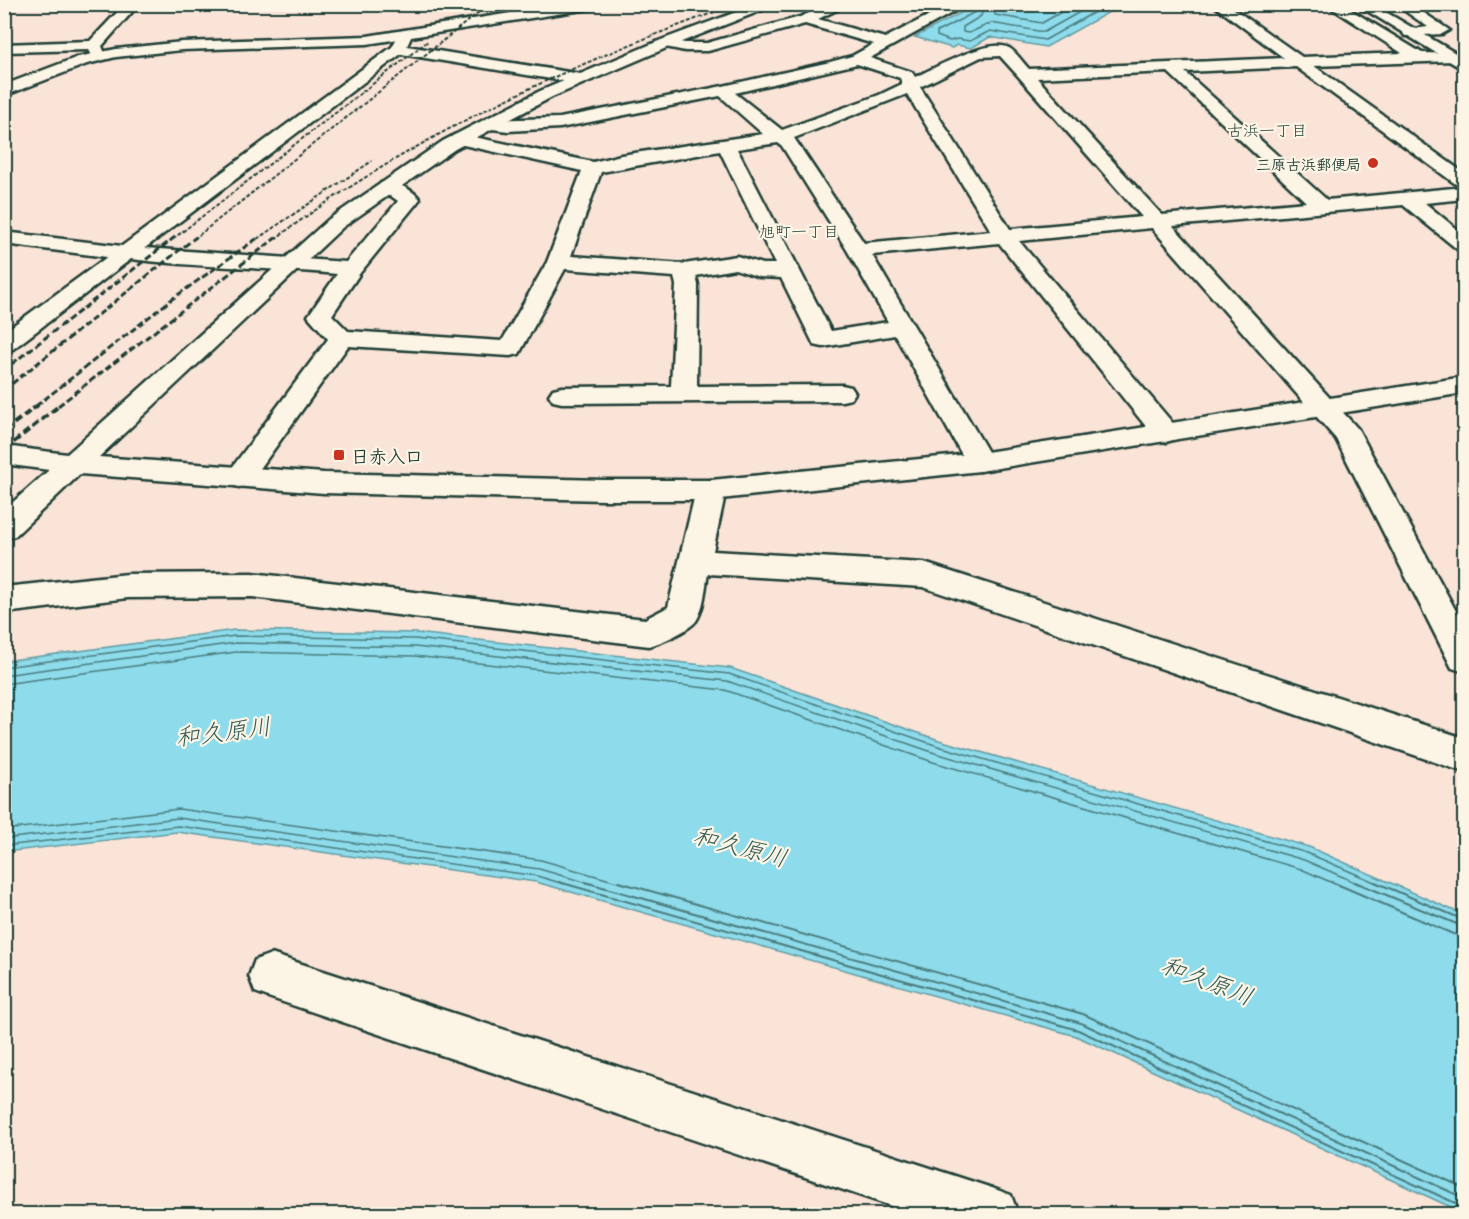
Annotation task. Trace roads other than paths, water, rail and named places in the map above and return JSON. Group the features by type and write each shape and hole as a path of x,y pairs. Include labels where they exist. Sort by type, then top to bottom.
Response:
{"main road":[{"path":"4,91 97,51 133,4"},
{"path":"4,48 97,51 182,46 402,42 595,4"},
{"path":"4,528 336,223 388,187 460,140 546,94 666,43 772,4"},
{"path":"666,43 685,47 708,47 805,20 843,4"},
{"path":"490,124 508,126 560,123 723,92 856,59 962,4"},
{"path":"1218,4 1464,181"},
{"path":"1331,4 1419,57"},
{"path":"1362,4 1459,61"},
{"path":"1401,4 1442,30 1410,33"},
{"path":"805,20 886,44"},
{"path":"4,344 402,42 581,79"},
{"path":"460,140 592,168 621,161 780,137 885,98 978,53 1004,51 1348,435 1464,658"},
{"path":"1024,74 1419,57 1459,61"},
{"path":"856,59 906,75 914,92 1004,236 1166,433"},
{"path":"1171,68 1323,207"},
{"path":"723,92 767,129 789,142 858,250 980,462"},
{"path":"726,145 823,340 902,327"},
{"path":"388,187 410,199 352,269 320,316 341,338 510,349 558,262 592,168"},
{"path":"858,250 1464,193"},
{"path":"1407,198 1464,246"},
{"path":"4,238 182,259 292,263 352,269"},
{"path":"558,262 684,271 736,262 759,270 789,272"},
{"path":"684,271 687,285 684,395"},
{"path":"239,477 341,338"},
{"path":"4,455 73,464 324,483 604,490 711,490 980,462 1464,385"},
{"path":"562,395 842,393"},
{"path":"4,600 128,586 252,585 649,633 683,614 711,490"},
{"path":"694,562 924,575 1464,754"},
{"path":"272,976 992,1215"}],"water":[{"path":"976,5 1122,5 1046,47 990,37 971,48 957,45 952,48 915,37"},
{"name":"和久原川","path":"235,630 416,633 730,668 939,740 1309,847 1464,915 1464,1213 1076,1036 536,882 177,832 5,852 5,661"}],"railway":[{"path":"194,239 489,4"},
{"path":"275,239 383,166 497,104 615,51 737,4"},
{"path":"173,239 428,41"},
{"path":"257,239 372,161"},
{"path":"4,370 175,237"},
{"path":"4,390 196,237"},
{"path":"36,406 172,299 259,237"},
{"path":"58,406 277,237"},
{"path":"4,431 38,405"},
{"path":"4,450 60,405"}],"place":[{"name":"三原古浜郵便局","path":"1373,163"},
{"name":"日赤入口","path":"339,455"}],"district":[{"name":"古浜一丁目","path":"1267,129"},
{"name":"旭町一丁目","path":"799,230"}]}
